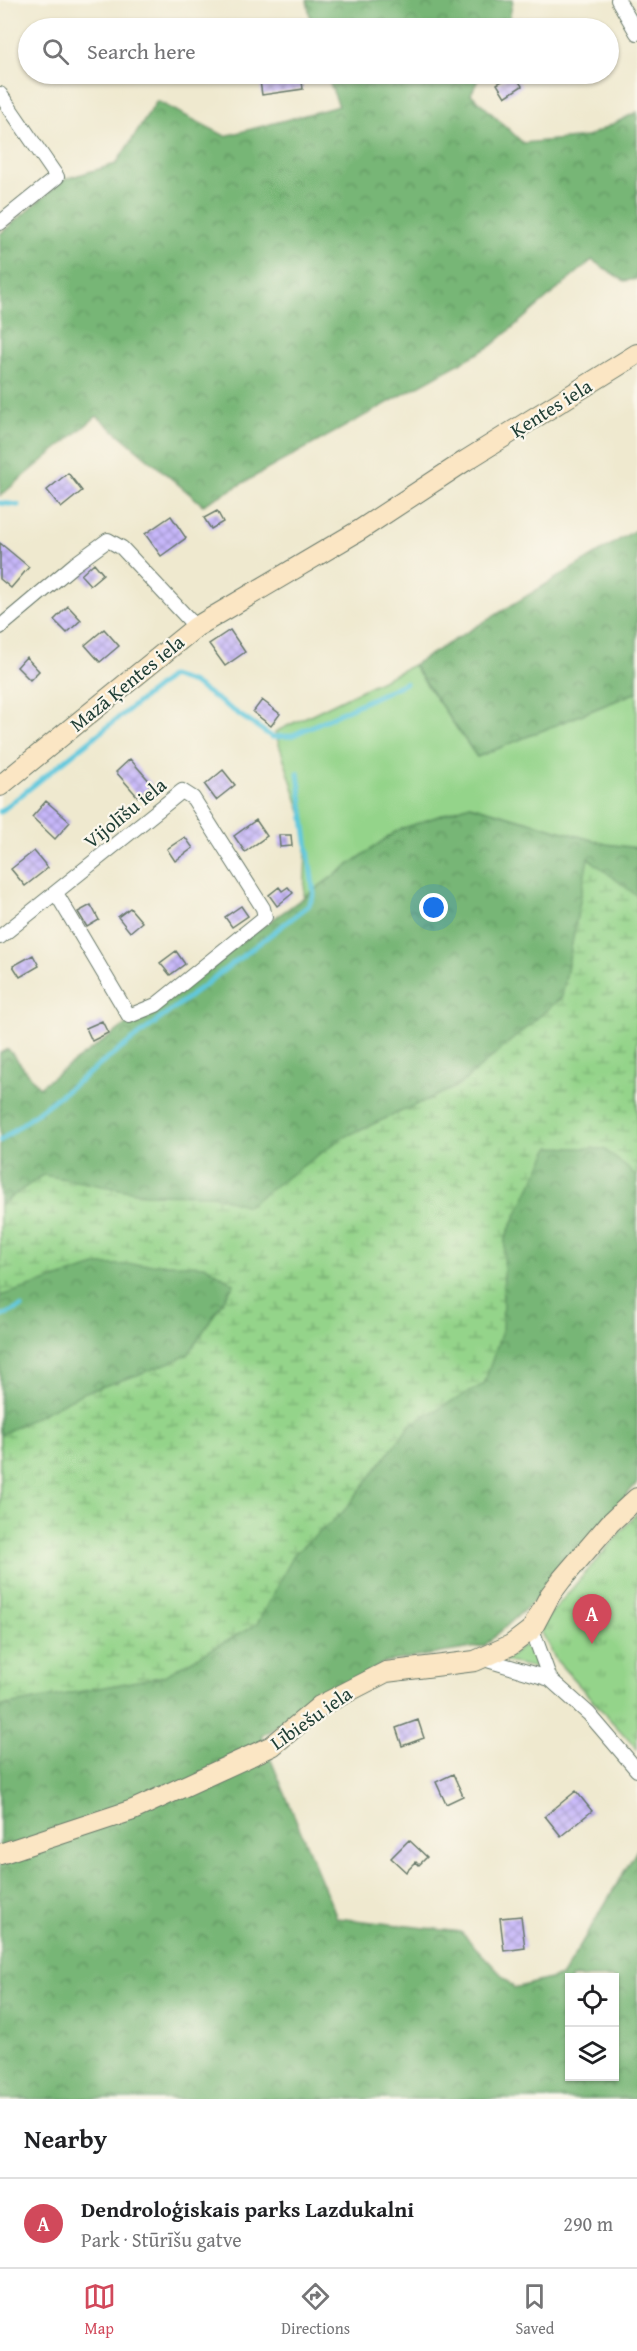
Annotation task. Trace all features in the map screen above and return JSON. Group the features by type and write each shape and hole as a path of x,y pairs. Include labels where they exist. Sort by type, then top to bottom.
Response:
{"street":[{"path":"618,0 637,33"},
{"path":"0,94 57,177 0,223"},
{"name":"Ķentes iela","path":"260,588 360,530 465,461 637,354"},
{"path":"0,627 75,564 108,540 122,548 196,627"},
{"name":"Mazā Ķentes iela","path":"0,786 196,627 260,588"},
{"name":"Vijolīšu iela","path":"0,937 183,791 193,798 263,908 265,917 156,1005 129,1016 56,893"},
{"name":"Lībiešu iela","path":"0,1854 133,1810 272,1746 320,1706 386,1672 484,1659 511,1646 532,1629 550,1595 562,1579 610,1523 637,1498"},
{"path":"532,1629 550,1679"},
{"path":"484,1659 550,1679 589,1714 637,1770"}],"green space":[{"path":"307,0 513,0 509,18 310,18"},
{"path":"330,84 476,84 471,94 523,143 587,137 637,112 637,279 624,281 592,260 491,346 203,505 97,416 0,496 0,234 65,179 116,164 157,101 225,136 339,106"},
{"path":"637,529 637,692 477,757 413,665"},
{"path":"413,665 477,757 637,692 637,848 398,830 304,897 307,830 275,732"},
{"path":"470,805 606,844 637,848 637,1483 541,1595 484,1646 385,1662 261,1736 337,1918 461,1932 514,1988 562,1976 637,1850 637,2099 0,2099 0,1053 8,1049 39,1087 398,830"},
{"path":"588,858 637,896 637,1176 604,1149 550,1147 505,1238 502,1331 484,1384 412,1423 343,1512 295,1553 257,1624 164,1676 2,1706 0,1710 0,1435 83,1393 188,1355 234,1284 206,1266 99,1265 0,1296 0,1205 43,1175 146,1194 212,1195 247,1206 342,1138 458,1086 562,997"},
{"path":"637,1513 637,1749 556,1660 539,1627"},
{"path":"525,1645 531,1650 540,1669 504,1661"}],"building":[{"path":"260,84 302,84 303,89 262,95"},
{"path":"497,84 521,84 522,86 505,97"},
{"path":"68,473 82,491 61,508 47,490"},
{"path":"217,511 223,522 211,529 204,518"},
{"path":"171,516 186,538 161,556 145,534"},
{"path":"0,543 29,567 11,588 0,579"},
{"path":"94,563 103,574 90,585 81,575"},
{"path":"68,606 81,620 67,633 54,620"},
{"path":"104,629 119,646 100,662 85,645"},
{"path":"230,630 245,652 225,666 209,644"},
{"path":"26,657 39,671 30,680 17,667"},
{"path":"262,700 280,714 271,726 253,712"},
{"path":"130,759 152,784 138,797 116,772"},
{"path":"223,770 235,785 216,800 205,785"},
{"path":"46,801 70,822 55,839 32,817"},
{"path":"256,820 267,836 245,852 234,836"},
{"path":"279,835 291,835 292,846 280,847"},
{"path":"185,837 193,848 175,861 167,849"},
{"path":"34,851 48,868 25,886 11,869"},
{"path":"279,887 282,891 288,887 293,893 277,906 269,895"},
{"path":"91,905 99,920 87,927 78,912"},
{"path":"241,906 248,916 232,927 225,917"},
{"path":"130,908 142,922 130,932 118,917"},
{"path":"176,951 185,964 170,975 160,963"},
{"path":"33,955 39,966 20,977 13,966"},
{"path":"102,1021 108,1033 92,1041 86,1028"},
{"path":"418,1720 424,1738 402,1746 396,1728"},
{"path":"453,1774 463,1796 446,1804 436,1782"},
{"path":"576,1791 592,1811 561,1836 545,1816"},
{"path":"409,1840 427,1857 419,1865 416,1862 406,1872 391,1858"},
{"path":"521,1916 525,1948 504,1951 500,1918"}],"waterway":[{"path":"0,503 18,505"},
{"path":"0,812 171,676 193,683 272,737 291,736 405,683"},
{"path":"0,1141 308,906 314,895 298,773"},
{"path":"0,1317 21,1307"}],"place":[{"name":"Dendroloģiskais parks Lazdukalni","path":"592,1644"}]}
